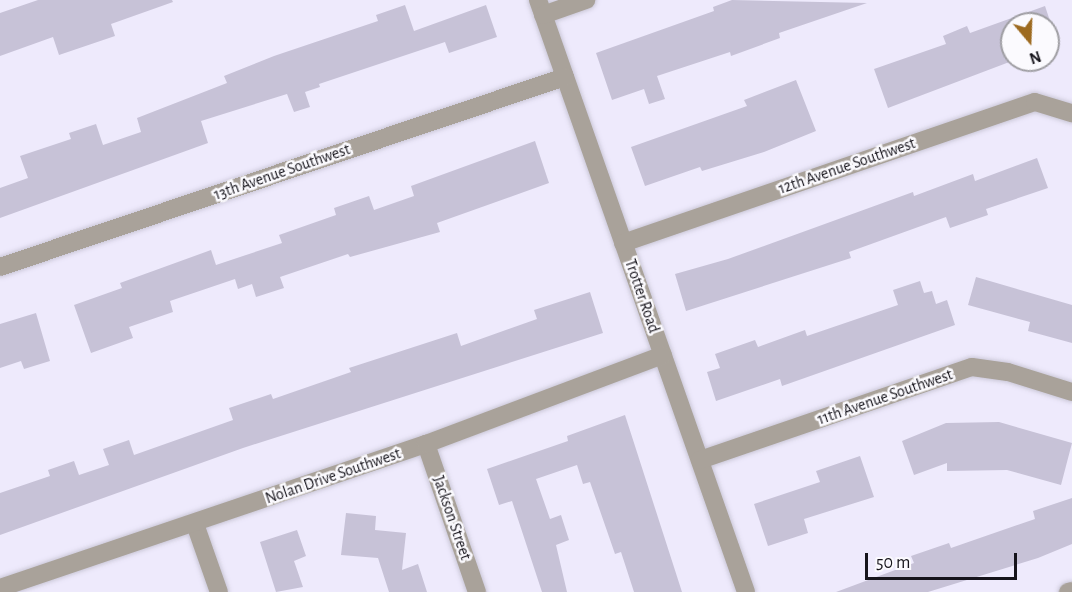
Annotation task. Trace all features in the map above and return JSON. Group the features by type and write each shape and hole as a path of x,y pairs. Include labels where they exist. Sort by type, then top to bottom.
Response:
{"street":[{"path":"540,7 586,0"},
{"name":"Trotter Road","path":"540,7 746,592"},
{"name":"13th Avenue Southwest","path":"0,267 565,77"},
{"name":"12th Avenue Southwest","path":"623,243 1035,102 1072,113"},
{"name":"Nolan Drive Southwest","path":"0,588 195,524 426,444 663,355"},
{"name":"11th Avenue Southwest","path":"700,460 972,367 1008,372 1072,392"},
{"name":"Jackson Street","path":"426,444 477,592"},
{"path":"195,524 219,592"},
{"path":"1068,592 1072,591"}],"building":[{"path":"38,0 172,0 173,2 111,24 115,36 59,55 53,37 0,56 0,13"},
{"path":"732,0 867,3 779,33 780,38 731,56 730,52 657,76 665,99 649,104 644,89 612,100 596,53 714,11 713,7"},
{"path":"405,5 414,31 486,5 497,37 449,53 445,42 319,84 320,87 305,92 310,107 294,112 287,94 201,121 208,143 0,218 0,188 28,178 20,156 71,139 69,133 96,124 103,145 141,132 137,118 227,83 224,76 274,56 378,21 376,15"},
{"path":"1045,6 1047,12 1028,12"},
{"path":"1000,22 1000,66 888,108 874,69 946,44 943,36 967,26 970,33"},
{"path":"796,80 816,131 764,152 702,171 700,167 645,186 631,147 747,106 744,100"},
{"path":"535,141 549,183 437,223 440,232 350,257 348,254 280,277 284,288 256,297 252,284 238,289 235,279 170,301 173,312 129,327 133,338 91,353 74,305 122,288 120,283 211,250 216,265 282,243 279,235 336,215 334,208 369,196 374,210 414,196 411,186"},
{"path":"1037,158 1048,188 986,209 988,215 950,228 946,217 849,252 851,258 686,311 675,274 728,259 913,192 914,196 973,174 975,181"},
{"path":"976,277 1072,305 1072,343 1028,331 1030,322 968,305"},
{"path":"920,281 924,293 932,291 936,304 947,300 955,325 782,386 780,379 716,401 707,372 720,368 715,354 755,340 758,347 805,330 807,336 898,305 893,290"},
{"path":"590,292 603,333 243,448 0,535 0,493 50,476 48,470 74,461 79,475 109,465 103,449 129,440 134,455 233,420 229,408 271,394 273,399 351,372 349,368 457,333 461,346 537,319 534,310"},
{"path":"36,313 50,361 24,369 21,361 0,368 0,324"},
{"path":"625,415 682,592 634,592 621,552 615,554 590,482 583,484 577,465 536,479 550,519 561,515 569,540 556,545 567,592 542,592 512,501 499,505 487,469 568,441 567,436"},
{"path":"999,422 1072,443 1061,485 1007,470 947,471 947,463 914,475 902,441 946,423"},
{"path":"860,456 874,497 804,519 808,533 768,546 754,504 820,482 816,471"},
{"path":"1072,498 1072,544 1038,558 928,592 836,592 914,563 911,556 949,543 951,548 1035,519 1033,511"},
{"path":"346,513 376,516 375,530 406,533 402,570 418,564 427,592 389,592 378,558 341,555"},
{"path":"297,530 306,556 294,561 303,587 276,592 260,542"}]}
